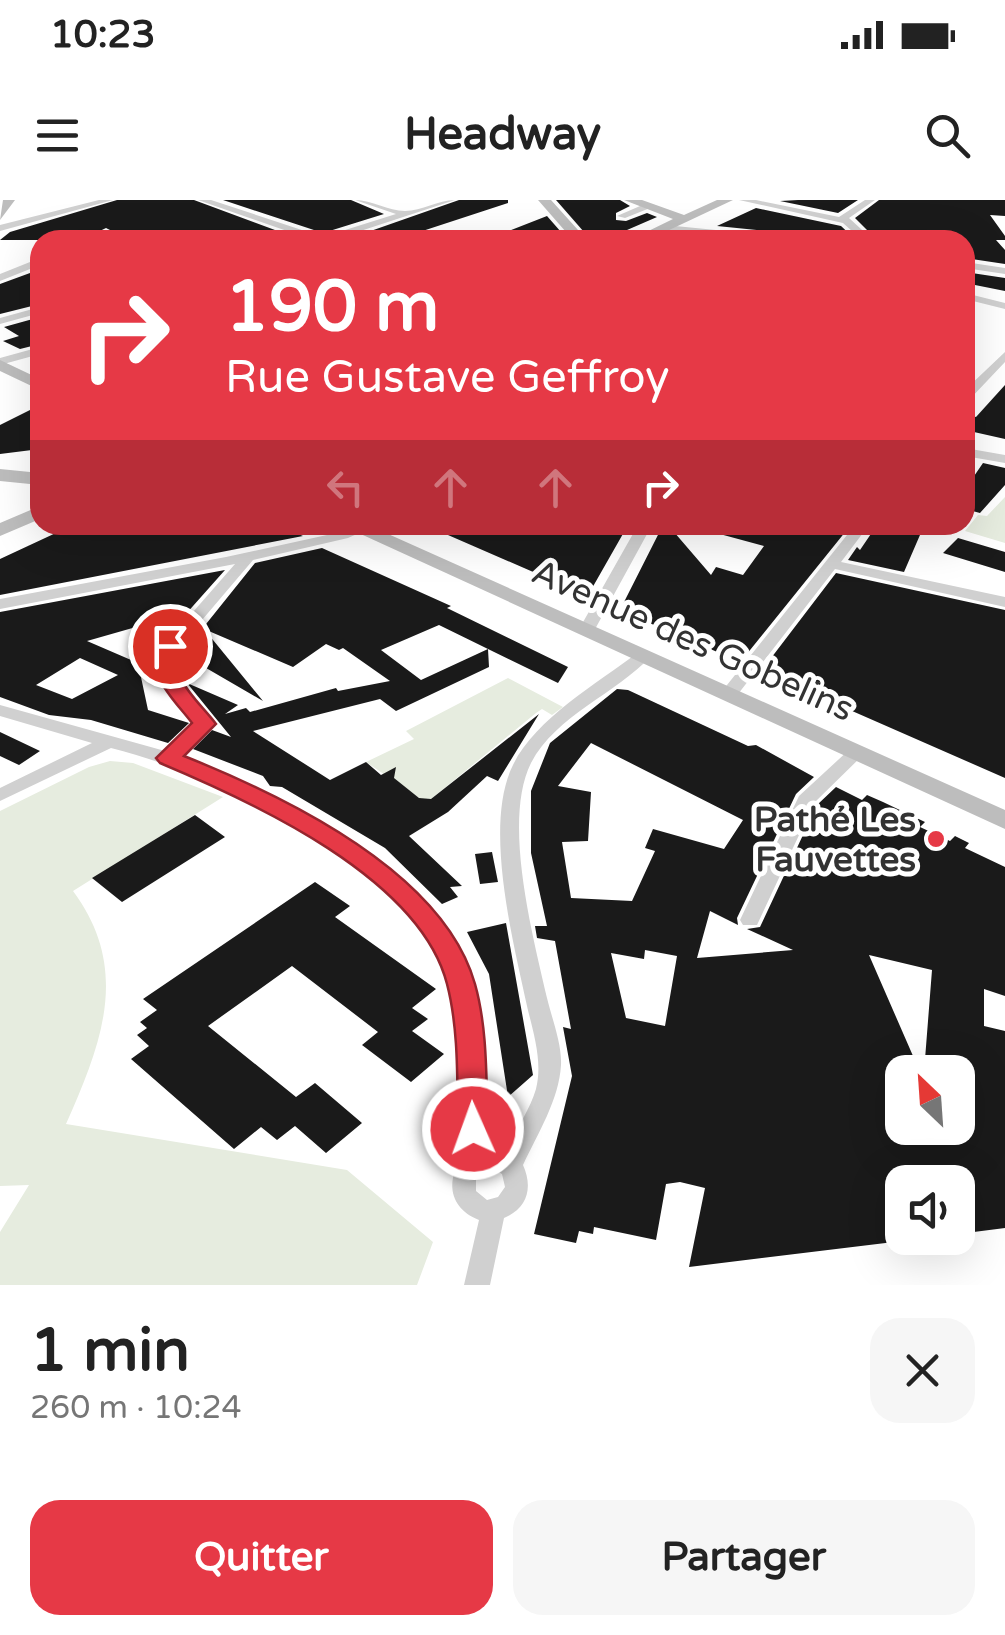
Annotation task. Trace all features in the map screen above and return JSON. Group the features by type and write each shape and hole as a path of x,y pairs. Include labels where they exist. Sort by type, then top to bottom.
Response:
{"main road":[{"path":"544,200 571,230"},
{"path":"630,200 684,219"},
{"path":"660,230 727,200"},
{"path":"0,216 6,202"},
{"path":"0,364 30,380"},
{"path":"0,472 30,467"},
{"path":"0,472 30,478"},
{"path":"0,530 30,516"},
{"name":"Avenue des Gobelins","path":"380,535 1005,820"}],"street":[{"path":"38,218 76,200"},
{"path":"0,228 109,200"},
{"path":"202,200 292,230"},
{"path":"358,200 405,214"},
{"path":"354,230 451,200"},
{"path":"743,200 846,221 856,230"},
{"path":"846,221 844,218 871,200"},
{"path":"622,216 646,206"},
{"path":"684,219 718,230"},
{"path":"665,228 694,230"},
{"path":"0,278 30,265"},
{"path":"975,266 1005,270"},
{"path":"975,298 1005,306"},
{"path":"0,320 30,312"},
{"path":"0,364 30,354"},
{"path":"975,386 1005,355"},
{"path":"975,454 1005,459"},
{"path":"0,604 110,581 246,560 331,535"},
{"path":"586,631 639,535"},
{"path":"729,694 855,535"},
{"path":"168,758 204,724 168,677 166,652 246,560"},
{"path":"835,565 1005,602"},
{"path":"510,1166 488,1159 474,1163 461,1180 464,1196 474,1206 494,1210 510,1202 518,1188 510,1166 547,1089 550,1060 509,850 513,784 537,743 643,656"},
{"path":"0,710 48,730 168,758 242,788 359,855 434,927 461,983 471,1060 474,1163"},
{"path":"0,795 106,743"},
{"path":"750,920 806,800 857,752"},
{"path":"477,1285 494,1210"}],"shaded area":[{"path":"1005,497 1005,543 975,534 975,519 987,516"},
{"path":"508,678 563,707 552,715 542,709 536,713 430,800 422,800 366,762 414,739 406,731"},
{"path":"110,761 133,763 223,797 73,891 91,920 106,978 99,1035 66,1124 347,1170 433,1242 417,1285 0,1285 0,1232 29,1185 0,1186 0,811 89,767"}],"building":[{"path":"117,200 194,200 275,230 30,230 30,240 0,240 10,232"},
{"path":"223,200 351,200 384,214 333,230 314,230"},
{"path":"459,200 508,200 426,230 374,230"},
{"path":"556,200 620,200 630,206 616,213 616,220 626,221 647,213 657,217 627,230 582,230"},
{"path":"858,200 838,213 780,201"},
{"path":"879,200 1005,200 1005,216 990,215 1005,236 1005,240 996,240 1005,250 1005,264 975,260 975,230 867,230 855,218"},
{"path":"756,208 845,230 756,230 717,226"},
{"path":"547,216 559,230 511,230"},
{"path":"30,273 30,306 0,314 0,284"},
{"path":"975,274 1005,278 1005,291 975,285"},
{"path":"30,320 30,346 20,349 3,341 19,336 4,327"},
{"path":"1005,385 1005,439 975,432 976,417"},
{"path":"30,410 30,450 0,454 0,425"},
{"path":"983,463 1005,468 1005,485 980,513 975,512 975,475"},
{"path":"52,535 303,536 0,595 0,559"},
{"path":"448,535 622,535 591,590 579,592"},
{"path":"658,535 677,535 711,575 716,567 743,575 764,546 723,535 843,535 742,660 626,613 622,606"},
{"path":"870,535 920,535 904,572 848,560 857,547 860,550"},
{"path":"958,538 1005,552 1005,572 943,553"},
{"path":"322,548 451,606 447,608 568,667 558,683 488,649 489,667 396,711 380,699 253,731 330,780 366,762 381,775 396,767 394,778 419,798 431,799 539,714 498,781 487,776 448,812 409,836 462,886 450,887 458,897 442,904 385,848 282,787 270,786 263,776 193,749 212,730 231,737 187,683 238,705 225,714 246,708 250,712 336,688 338,691 390,681 343,648 326,644 293,667 204,629 263,701 182,654 255,563","holes":["439,625 488,649 421,680 381,650"]},
{"path":"225,570 161,642 136,627 87,641 138,663 148,710 189,723 168,743 91,720 49,715 0,697 0,612","holes":["80,658 118,675 72,699 36,685"]},
{"path":"836,573 1005,610 1005,778 770,675 765,666"},
{"path":"617,689 628,690 748,746 756,745 814,777 796,794 737,918 738,925 710,911 697,958 793,950 747,929 760,927 817,805 836,787 862,800 867,795 883,802 925,822 920,827 950,841 955,836 969,843 965,848 1005,867 1005,996 984,989 984,1026 1005,1031 1005,1228 975,1232 975,1165 885,1165 885,1243 689,1267 705,1188 680,1182 666,1184 656,1240 594,1227 593,1234 579,1231 576,1243 534,1234 572,1076 563,1027 571,1029 555,941 537,938 535,926 547,926 531,853 531,791 550,743","holes":["591,743 743,820 724,849 653,829 645,848 655,851 632,901 571,898 562,842 588,841 591,792 558,786","645,950 677,956 665,1026 626,1018 611,953 644,959","869,955 932,970 925,1055 975,1055 975,1145 885,1145 885,1055 913,1055"]},
{"path":"0,732 40,751 19,765 0,756"},
{"path":"195,815 225,837 122,902 92,878"},
{"path":"492,852 498,882 480,884 475,854"},
{"path":"315,882 350,906 335,917 436,989 412,1008 428,1019 412,1031 444,1054 411,1082 362,1045 378,1032 292,966 208,1026 296,1097 315,1083 362,1123 326,1153 295,1126 277,1140 261,1127 234,1149 131,1059 149,1046 137,1035 147,1028 140,1022 157,1010 143,999"},
{"path":"506,923 533,1075 508,1097 489,974 467,932"}],"place":[{"name":"Pathé Les Fauvettes","path":"936,839"}],"route":[{"path":"170,646 164,668 204,724 168,758 242,788 359,855 434,927 461,983 471,1060 473,1129"}]}
